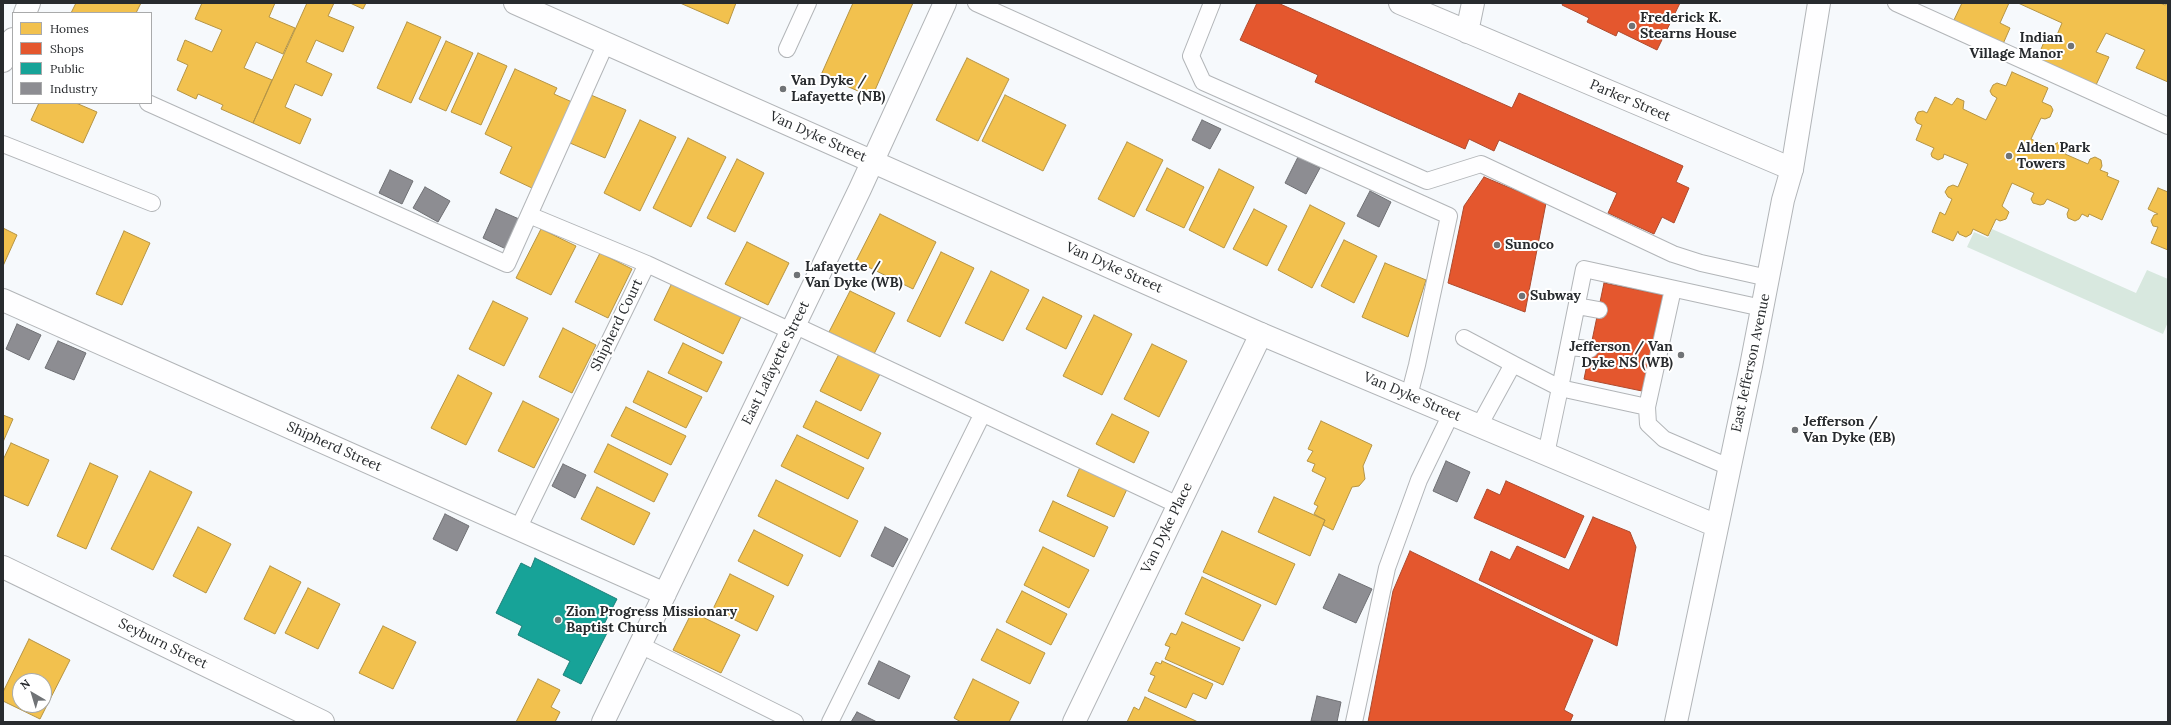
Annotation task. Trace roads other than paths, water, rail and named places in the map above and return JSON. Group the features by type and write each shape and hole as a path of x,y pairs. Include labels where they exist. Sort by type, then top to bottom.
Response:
{"street":[{"name":"Van Dyke Street","path":"515,3 1262,334 1717,526"},
{"name":"East Lafayette Street","path":"603,722 873,162 946,3"},
{"name":"Parker Street","path":"1400,3 1792,169"},
{"path":"1467,32 1474,3"},
{"name":"East Jefferson Avenue","path":"1676,722 1783,200 1792,169 1819,3"},
{"path":"3,62 10,40"},
{"name":"Shipherd Street","path":"3,300 665,594"},
{"name":"Van Dyke Place","path":"1074,722 1262,334"},
{"name":"Seyburn Street","path":"3,567 323,722"}],"lane":[{"path":"787,49 808,3"},
{"path":"976,3 1449,216 1409,396"},
{"path":"1212,3 1191,56 1203,82 1427,181 1481,164 1673,254 1701,263 1768,278"},
{"path":"1896,3 1918,8 2168,126"},
{"path":"150,104 507,264 606,43"},
{"path":"3,144 152,203"},
{"path":"530,215 647,264"},
{"name":"Shipherd Court","path":"518,529 647,264 793,328 1178,505"},
{"path":"1546,454 1584,269 1762,308"},
{"path":"1673,289 1661,321 1653,359 1647,407 1648,424 1664,439 1729,467"},
{"path":"1576,306 1599,310"},
{"path":"1464,338 1560,388 1647,407"},
{"path":"1569,347 1590,349"},
{"path":"1480,426 1513,364"},
{"path":"1354,722 1387,568 1419,480 1451,414"},
{"path":"830,722 982,415"},
{"path":"640,645 795,722"}],"place":[{"name":"Frederick K. Stearns House","path":"1632,26"},
{"name":"Indian Village Manor","path":"2071,46"},
{"name":"Van Dyke / Lafayette (NB)","path":"783,89"},
{"name":"Alden Park Towers","path":"2009,156"},
{"name":"Sunoco","path":"1497,245"},
{"name":"Lafayette / Van Dyke (WB)","path":"797,275"},
{"name":"Subway","path":"1522,296"},
{"name":"Jefferson / Van Dyke NS (WB)","path":"1681,355"},
{"name":"Jefferson / Van Dyke (EB)","path":"1795,430"},
{"name":"Zion Progress Missionary Baptist Church","path":"558,620"}]}
